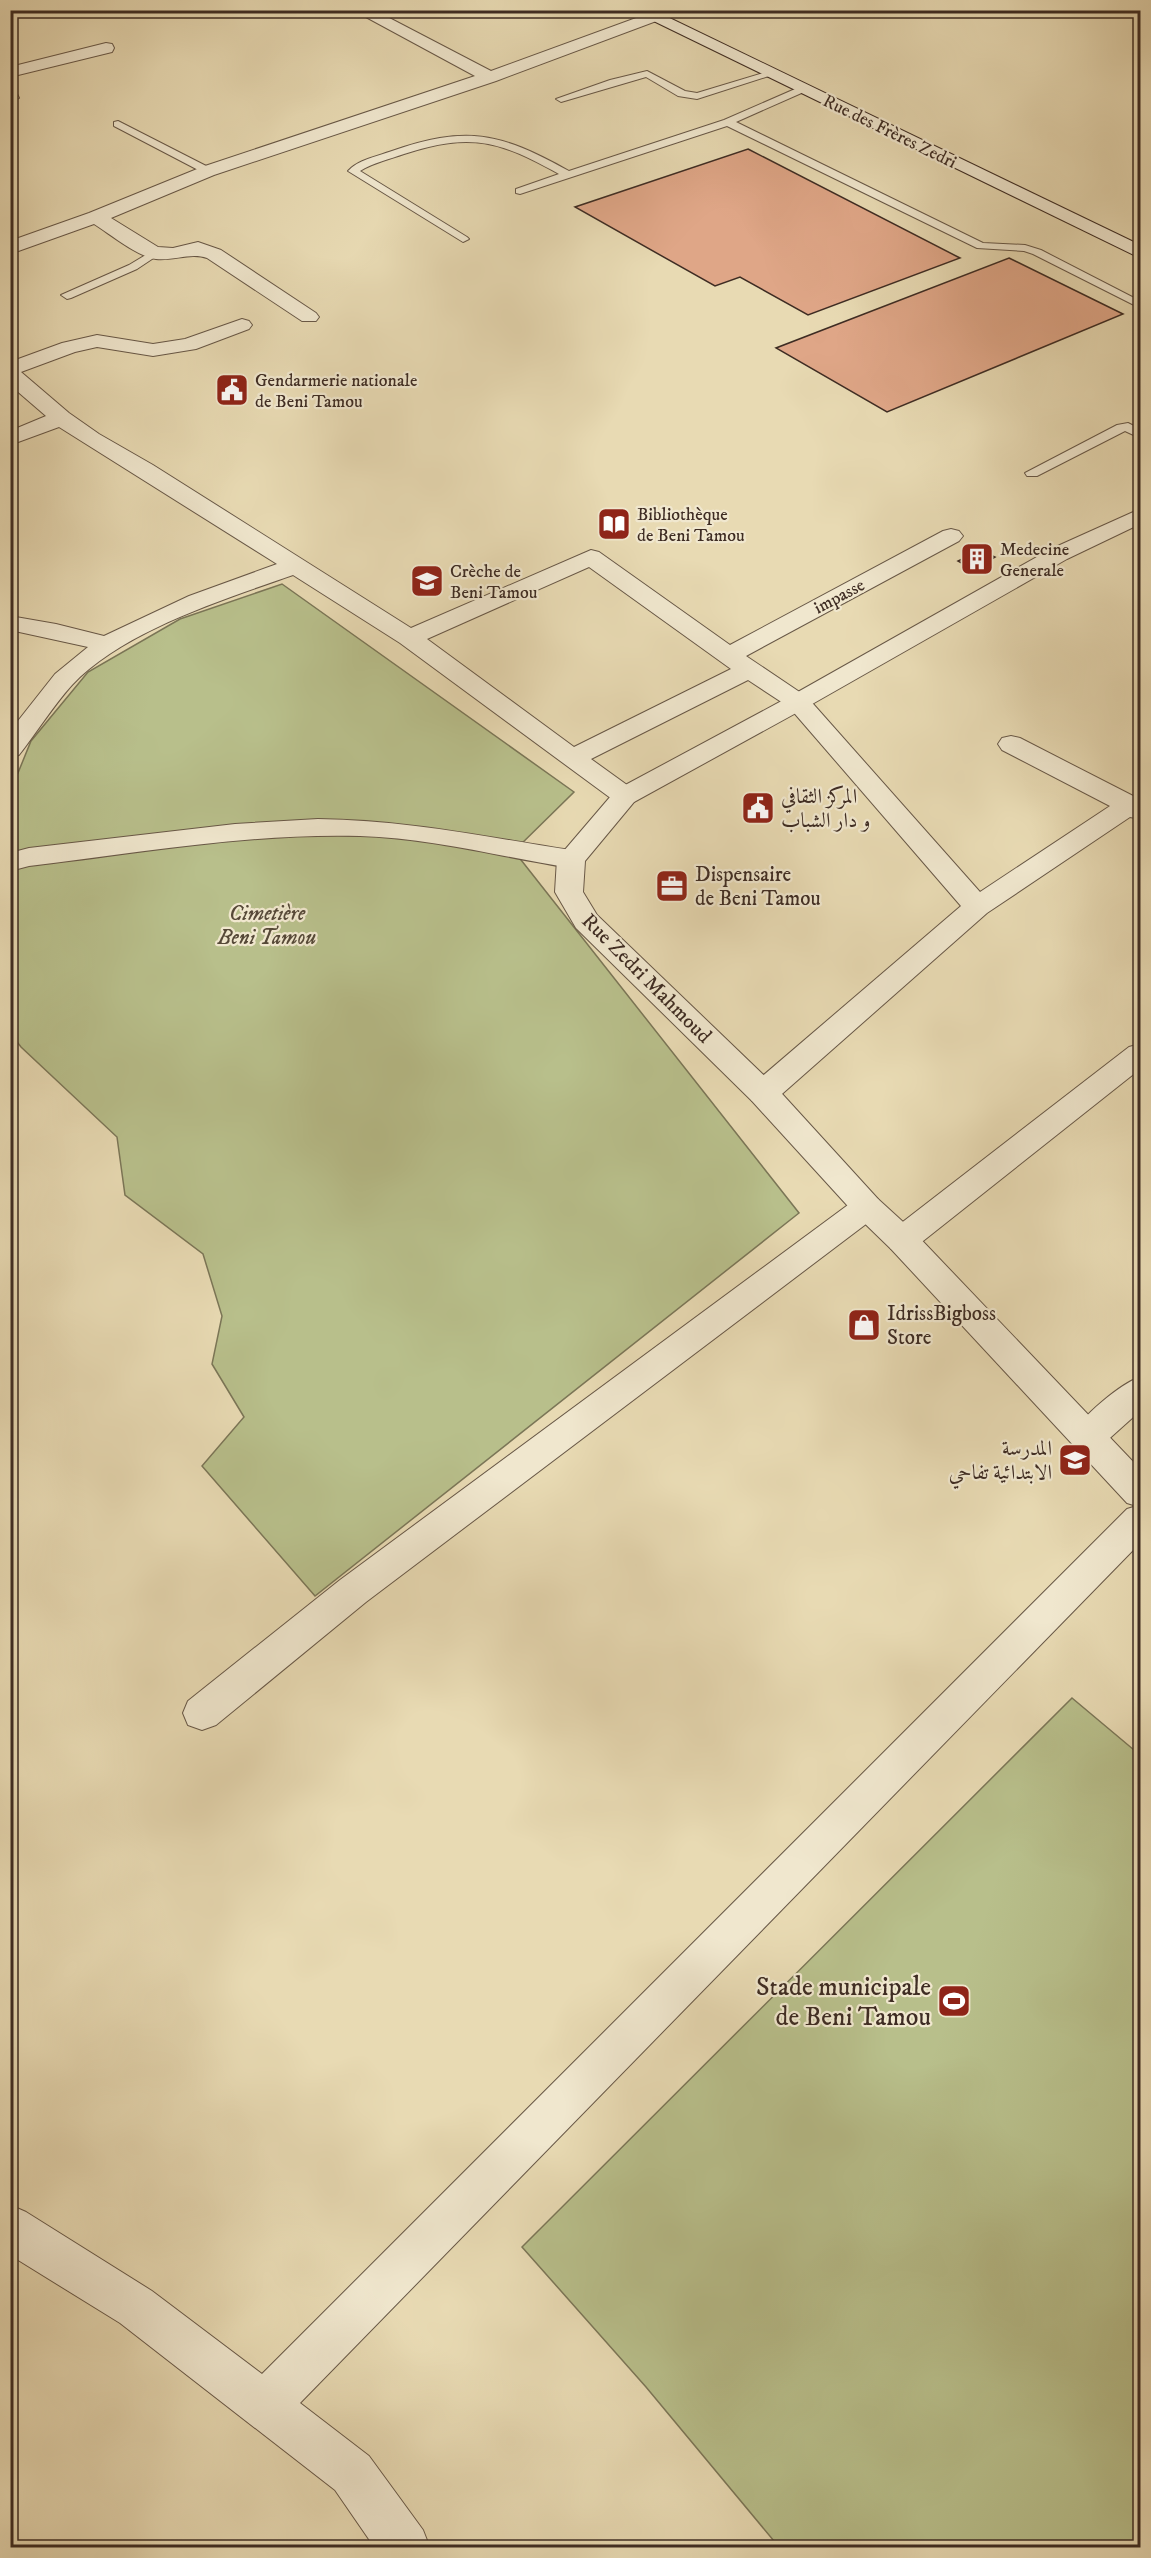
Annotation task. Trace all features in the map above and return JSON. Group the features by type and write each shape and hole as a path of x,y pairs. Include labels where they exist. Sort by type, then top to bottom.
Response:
{"street":[{"path":"362,10 489,77"},
{"path":"10,248 96,217 208,171 489,77 646,14"},
{"name":"Rue des Frères Zedri","path":"646,14 1140,252"},
{"path":"10,72 106,48"},
{"path":"96,217 154,254 173,254 198,248 214,254 309,316"},
{"path":"242,325 189,345 153,350 97,341 69,347 10,371 61,418 409,638 625,795"},
{"path":"10,439 61,418"},
{"path":"17,853 308,828 363,828 438,836 571,859 625,795 798,702 1059,554 1140,516"},
{"name":"impasse","path":"728,656 951,536"},
{"path":"409,638 591,557 728,656 798,702 977,907"},
{"path":"10,749 64,680 106,644 198,601 295,566"},
{"path":"10,623 56,631 106,644"},
{"path":"574,757 749,670"},
{"path":"1011,744 1135,808"},
{"path":"763,1093 977,907 1135,808"},
{"name":"Rue Zedri Mahmoud","path":"571,859 569,892 586,921 763,1093 867,1207 902,1240 1140,1492"},
{"path":"902,1240 1140,1054"},
{"path":"202,1713 353,1591 867,1207"},
{"path":"1089,1436 1140,1391"},
{"path":"264,2406 1140,1520"},
{"path":"10,2228 136,2307 352,2473 405,2547"}],"lane":[{"path":"561,99 647,74 682,94 697,96 770,74"},
{"path":"520,191 728,122 802,89"},
{"path":"728,122 981,246 1025,248 1037,252 1140,305"},
{"path":"118,124 208,171"},
{"path":"463,239 353,171 360,166 441,139 473,138 506,144 568,175"},
{"path":"67,295 133,267 154,254"},
{"path":"1032,473 1122,428 1128,427 1140,434"}],"green space":[{"name":"Cimetière Beni Tamou","path":"282,584 574,792 514,851 799,1213 315,1596 202,1466 244,1417 212,1364 222,1316 203,1254 125,1195 117,1137 21,1047 11,1034 11,790 31,741 88,672 180,619"},
{"name":"Stade municipale de Beni Tamou","path":"1072,1698 1140,1755 1140,2547 779,2547 646,2387 522,2247"}],"building":[{"path":"748,149 960,258 808,315 740,277 715,286 575,207"},
{"path":"1009,258 1123,314 887,412 776,348"},
{"name":"Medecine Generale","path":"980,550 995,557 974,570 958,561"}],"place":[{"name":"Gendarmerie nationale de Beni Tamou","path":"232,390"},
{"name":"Bibliothèque de Beni Tamou","path":"614,524"},
{"name":"Medecine Generale","path":"977,559"},
{"name":"Crèche de Beni Tamou","path":"427,581"},
{"name":"المركز الثقافي و دار الشباب","path":"758,808"},
{"name":"Dispensaire de Beni Tamou","path":"672,886"},
{"name":"IdrissBigboss Store","path":"864,1325"},
{"name":"المدرسة الابتدائية تفاحي","path":"1075,1460"},
{"name":"Stade municipale de Beni Tamou","path":"954,2001"}]}
